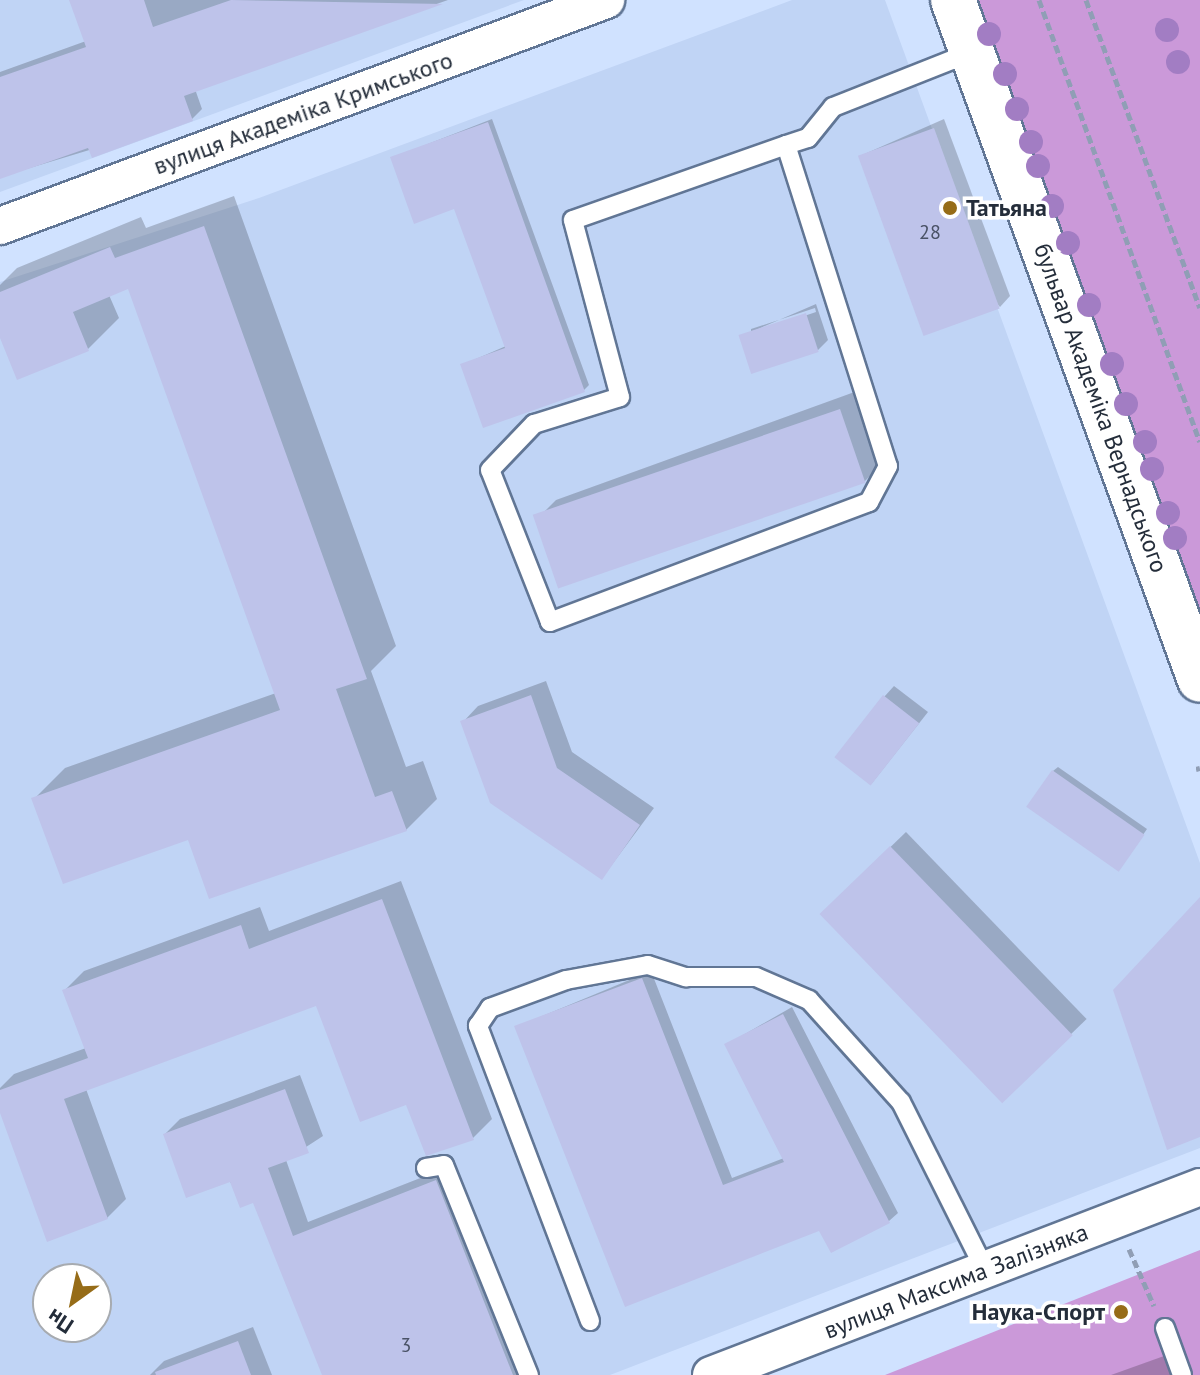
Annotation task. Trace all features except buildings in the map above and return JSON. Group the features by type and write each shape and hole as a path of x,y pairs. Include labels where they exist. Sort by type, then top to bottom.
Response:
{"main road":[{"name":"бульвар Академіка Вернадського","path":"953,0 1200,680"}],"street":[{"name":"вулиця Академіка Кримського","path":"0,226 606,0"},
{"name":"вулиця Максима Залізняка","path":"711,1375 1200,1187"}],"lane":[{"path":"786,145 888,466 869,502 550,622 490,470 534,424 620,397 573,220 786,145 808,138 833,107 972,52"},
{"path":"590,1321 478,1026 490,1008 566,980 648,965 686,977 756,977 809,1000 901,1102 985,1270"},
{"path":"426,1168 444,1165 529,1375"},
{"path":"1165,1328 1182,1375"}],"path":[{"path":"1039,0 1200,442"},
{"path":"1086,0 1200,308"},
{"path":"1116,1219 1165,1328"}],"shaded area":[{"path":"0,0 524,0 0,192"},
{"path":"792,0 885,0 1200,863 1200,1148 610,1375 0,1375 0,282 259,198"},
{"path":"970,0 1200,0 1200,625"},
{"name":"Наука-Спорт","path":"1200,1250 1200,1375 885,1375"}],"place":[{"name":"Татьяна","path":"950,208"},
{"name":"Наука-Спорт","path":"1121,1312"}]}
